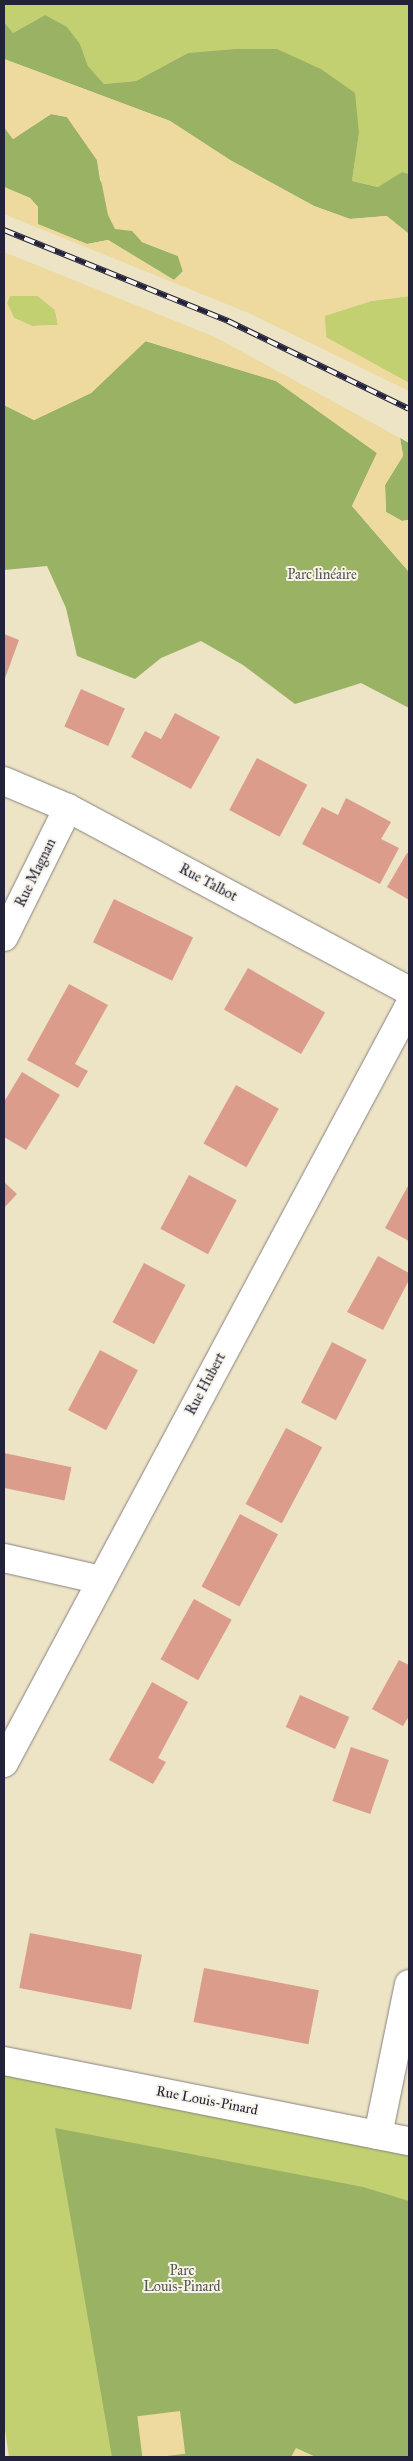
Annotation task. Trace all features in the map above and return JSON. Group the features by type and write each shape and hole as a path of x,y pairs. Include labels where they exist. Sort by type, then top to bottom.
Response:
{"street":[{"name":"Rue Talbot","path":"4,781 68,808 409,991"},
{"name":"Rue Magnan","path":"4,937 68,808"},
{"name":"Rue Hubert","path":"4,1763 409,1006"},
{"path":"4,1558 101,1580"},
{"path":"378,2135 409,1984"},
{"name":"Rue Louis-Pinard","path":"4,2061 409,2141"}],"green space":[{"path":"4,4 409,4 409,174 402,172 379,187 352,181 359,133 321,69 277,50 188,53 136,81 104,84 88,66 80,44 45,15 13,33 4,22"},
{"path":"45,15 67,27 80,44 88,66 104,84 136,81 188,53 236,49 277,49 321,69 355,93 359,133 352,181 378,187 402,172 409,174 409,234 386,216 350,219 314,206 230,160 170,121 4,59 4,22 13,33"},
{"path":"51,114 67,117 97,160 100,180 142,242 178,256 183,271 174,280 108,240 87,244 37,224 38,207 30,198 4,187 4,127 13,139"},
{"path":"10,296 38,296 55,310 58,325 32,326 14,318 7,303"},
{"path":"409,296 409,383 326,338 324,316 371,301"},
{"name":"Parc linéaire","path":"145,341 276,381 377,453 352,506 409,572 409,708 361,683 295,704 243,665 201,641 161,658 135,679 77,656 66,608 47,566 4,570 4,405 34,420 91,393"},
{"path":"400,438 409,443 409,520 402,521 386,512 385,485 403,456"},
{"name":"Parc Louis-Pinard","path":"4,2061 409,2141 409,2457 9,2457 4,2423"},
{"name":"Parc Louis-Pinard","path":"55,2128 363,2187 409,2201 409,2457 112,2457"}],"sand":[{"path":"4,59 170,121 230,160 314,206 350,219 387,216 409,234 409,296 371,301 325,316 326,337 409,383 409,391 251,314 4,214 4,187 30,198 38,207 38,224 87,244 108,240 174,280 183,272 178,256 142,242 132,231 115,229 108,215 97,160 67,117 51,114 13,139 4,127"},
{"path":"4,252 215,337 400,438 403,455 385,485 386,512 402,521 409,520 409,572 352,506 377,453 276,381 146,341 91,393 34,420 4,405","holes":["10,296 38,296 55,310 58,325 32,326 14,318 7,303"]},
{"path":"180,2411 185,2454 142,2457 137,2416"},
{"path":"296,2448 316,2457 291,2457"}],"building":[{"path":"4,634 19,640 4,681"},
{"path":"81,689 125,709 108,746 64,726"},
{"path":"175,713 220,737 191,789 131,757 145,731 161,739"},
{"path":"257,758 307,785 280,837 229,810"},
{"path":"346,798 391,822 381,839 399,848 380,884 302,844 322,807 338,815"},
{"path":"407,853 409,854 409,900 387,887"},
{"path":"114,899 193,938 172,981 93,942"},
{"path":"248,968 325,1012 301,1054 224,1010"},
{"path":"69,984 108,1005 75,1064 88,1071 78,1088 27,1060"},
{"path":"22,1072 60,1095 26,1150 4,1137 4,1102"},
{"path":"236,1085 279,1109 246,1167 204,1144"},
{"path":"189,1175 237,1200 208,1254 160,1229"},
{"path":"4,1182 17,1194 4,1208"},
{"path":"409,1184 409,1241 385,1228"},
{"path":"378,1256 409,1273 409,1280 383,1330 347,1312"},
{"path":"144,1263 185,1285 154,1344 113,1322"},
{"path":"332,1342 367,1360 336,1420 301,1403"},
{"path":"100,1350 138,1370 106,1430 68,1410"},
{"path":"286,1428 322,1447 282,1523 246,1504"},
{"path":"4,1453 71,1467 64,1501 4,1488"},
{"path":"240,1514 278,1534 239,1607 202,1586"},
{"path":"194,1599 232,1620 198,1680 161,1659"},
{"path":"399,1660 409,1665 409,1716 403,1726 372,1709"},
{"path":"152,1682 188,1702 158,1758 166,1762 153,1784 109,1760"},
{"path":"300,1695 349,1717 335,1749 286,1727"},
{"path":"351,1747 389,1760 370,1814 332,1801"},
{"path":"30,1933 142,1955 131,2010 19,1988"},
{"path":"204,1968 319,1990 308,2044 194,2022"}],"railway":[{"path":"4,230 228,321 409,409"}]}
